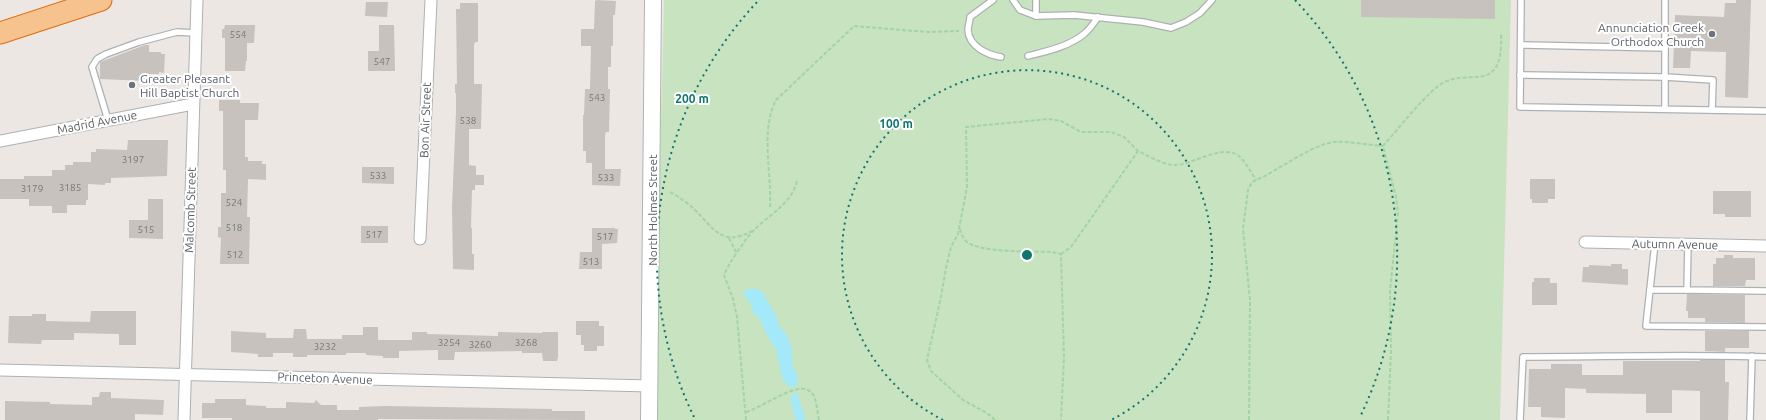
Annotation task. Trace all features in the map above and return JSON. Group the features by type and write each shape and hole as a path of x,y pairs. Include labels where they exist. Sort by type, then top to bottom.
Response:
{"highway":[{"path":"0,33 101,0"}],"main road":[{"name":"North Holmes Street","path":"649,420 653,0"}],"street":[{"name":"Malcomb Street","path":"184,420 197,0"},
{"name":"Bon Air Street","path":"420,239 430,0"},
{"name":"Madrid Avenue","path":"0,141 194,104"},
{"name":"Autumn Avenue","path":"1585,242 1766,246"},
{"name":"Princeton Avenue","path":"0,370 650,386"}],"lane":[{"path":"993,0 970,17 968,30 972,39 982,51 989,55 1001,58"},
{"path":"1013,0 1020,10 1036,16 1074,14 1143,22 1171,28 1186,22 1200,13 1212,0"},
{"path":"1036,0 1036,16"},
{"path":"1521,0 1520,107 1766,111"},
{"path":"1665,0 1665,109"},
{"path":"1028,56 1055,49 1067,44 1084,34 1098,17"},
{"path":"108,120 92,67 97,59 106,54 139,42 177,32 196,33"},
{"path":"1520,45 1665,48"},
{"path":"1520,75 1665,77 1713,80 1712,110"},
{"path":"1655,243 1646,326 1766,327"},
{"path":"1687,290 1688,244"},
{"path":"1650,290 1766,291"},
{"path":"1520,420 1522,357 1631,357 1698,355 1766,357"},
{"path":"1750,420 1752,356"}],"path":[{"path":"770,207 771,192 768,130 771,110 776,100 854,26 928,32 968,30"},
{"path":"1383,146 1437,87 1447,80 1475,78 1486,75 1495,69 1501,55 1501,33"},
{"path":"995,420 987,413 963,400 931,371 926,360 951,247 960,229 967,187 966,127 1049,119 1061,121 1081,132 1111,132 1124,137 1138,151 1173,165 1182,165 1224,152 1232,152 1240,157 1256,180"},
{"path":"1249,420 1250,300 1242,229 1248,190 1252,182 1270,174 1310,151 1332,142 1383,146"},
{"path":"1383,146 1396,197 1398,213 1390,291 1391,351 1388,420"},
{"path":"960,229 962,236 967,243 981,247 1060,254 1071,246 1138,151"},
{"path":"746,420 737,317 733,298 724,275 753,231 790,197 795,189 797,181"},
{"path":"670,192 696,210 714,230 728,238 737,254"},
{"path":"728,238 743,236 753,231"},
{"path":"1060,254 1064,357 1061,420"},
{"path":"746,412 801,388 812,393 815,398 819,420"}],"green space":[{"path":"664,0 1511,0 1500,420 654,420"}],"water":[{"path":"748,289 757,289 762,291 777,317 779,325 787,335 792,349 793,367 798,375 797,386 791,388 783,380 776,349 768,337 760,319 752,311 752,306 743,293"},
{"path":"798,393 805,420 796,420 791,401 792,394"}],"building":[{"path":"1361,0 1495,0 1495,19 1361,17"},
{"name":"Annunciation Greek Orthodox Church","path":"1736,0 1751,0 1748,98 1725,97 1726,52 1691,51 1690,68 1673,68 1675,15 1724,17 1725,3 1736,3"},
{"path":"595,1 616,1 615,15 613,15 611,67 608,67 608,89 610,89 609,132 606,132 605,135 605,169 621,169 620,186 592,185 592,163 586,163 586,151 583,151 583,115 585,89 590,89 591,46 581,46 581,29 594,29"},
{"path":"366,2 388,2 387,17 365,16"},
{"path":"460,3 478,3 478,42 475,42 474,46 474,84 482,84 481,129 469,129 469,165 476,166 476,175 484,175 484,185 475,185 475,190 472,190 471,228 474,270 453,269 452,207 456,112 455,84 457,84 456,9 460,9"},
{"path":"225,25 255,25 254,43 247,43 247,61 245,71 225,71 225,38 222,38 222,29 224,29"},
{"path":"379,25 394,25 395,71 368,71 368,51 379,51"},
{"path":"145,45 149,45 149,52 161,52 161,54 165,54 164,73 159,72 159,74 148,74 147,81 100,79 100,62"},
{"path":"219,100 240,100 240,103 259,103 258,120 245,120 245,157 248,157 248,161 262,161 262,164 266,164 266,180 248,179 247,217 250,217 249,264 220,264 221,238 218,237 218,227 221,227 221,193 226,193 226,170 223,170 223,111 219,111"},
{"path":"128,140 168,140 167,176 111,178 111,183 105,183 105,185 88,184 88,200 86,200 86,205 67,205 67,213 52,213 52,206 29,206 29,199 0,199 0,179 24,179 24,176 52,176 52,170 65,170 65,165 73,165 73,162 91,162 91,152 96,152 96,149 127,150"},
{"path":"362,167 394,167 394,184 362,183"},
{"path":"1530,179 1555,179 1555,199 1548,199 1548,203 1532,203 1532,199 1530,199"},
{"path":"1713,191 1751,191 1751,217 1725,217 1725,214 1713,214"},
{"path":"148,199 163,199 163,239 129,238 129,220 148,220"},
{"path":"361,226 388,226 388,243 361,243"},
{"path":"592,228 618,229 617,243 602,244 602,269 579,269 580,252 592,252"},
{"path":"1724,255 1733,255 1733,258 1755,258 1755,280 1746,280 1745,286 1713,286 1713,264 1716,264 1716,258 1724,258"},
{"path":"1611,264 1622,264 1622,269 1628,269 1628,285 1582,282 1583,267 1589,267 1589,265 1611,266"},
{"path":"1534,278 1550,278 1550,283 1557,283 1557,305 1532,305 1532,282 1534,282"},
{"path":"1687,294 1745,295 1745,323 1705,322 1705,318 1688,318 1688,311 1686,311"},
{"path":"91,311 136,311 136,345 119,345 119,334 74,333 74,340 42,340 41,344 8,343 9,316 32,316 32,314 46,314 46,321 90,322"},
{"path":"576,321 599,321 599,326 604,326 604,346 597,346 597,351 584,351 584,345 581,345 581,335 576,335"},
{"path":"363,327 378,327 378,340 412,340 412,332 427,332 427,334 498,336 498,332 558,332 558,357 557,361 543,361 542,353 522,353 522,351 455,352 454,360 438,360 438,350 399,351 399,358 383,358 383,356 366,355 366,353 346,353 346,355 307,355 307,357 293,357 293,353 273,353 273,357 258,357 258,354 231,352 231,331 266,333 266,338 293,338 294,329 306,329 307,339 342,339 342,335 363,335"},
{"path":"1705,331 1749,331 1749,348 1725,348 1725,352 1705,351"},
{"path":"1725,360 1725,382 1729,382 1728,420 1700,420 1700,391 1672,390 1672,413 1646,413 1646,394 1586,393 1586,389 1565,388 1565,418 1541,417 1541,407 1528,407 1529,369 1551,369 1551,364 1582,364 1582,375 1623,375 1623,361"},
{"path":"100,392 111,392 111,398 164,400 163,415 135,414 135,420 5,420 5,401 92,405 92,397 99,397"},
{"path":"215,399 246,399 246,405 266,406 266,408 286,408 286,402 314,403 316,400 321,405 337,405 337,410 359,410 359,407 386,406 552,409 552,411 585,411 585,420 232,420 232,418 202,418 202,403 215,403"}],"place":[{"name":"Annunciation Greek Orthodox Church","path":"1712,34"},
{"name":"Greater Pleasant Hill Baptist Church","path":"132,85"}]}
